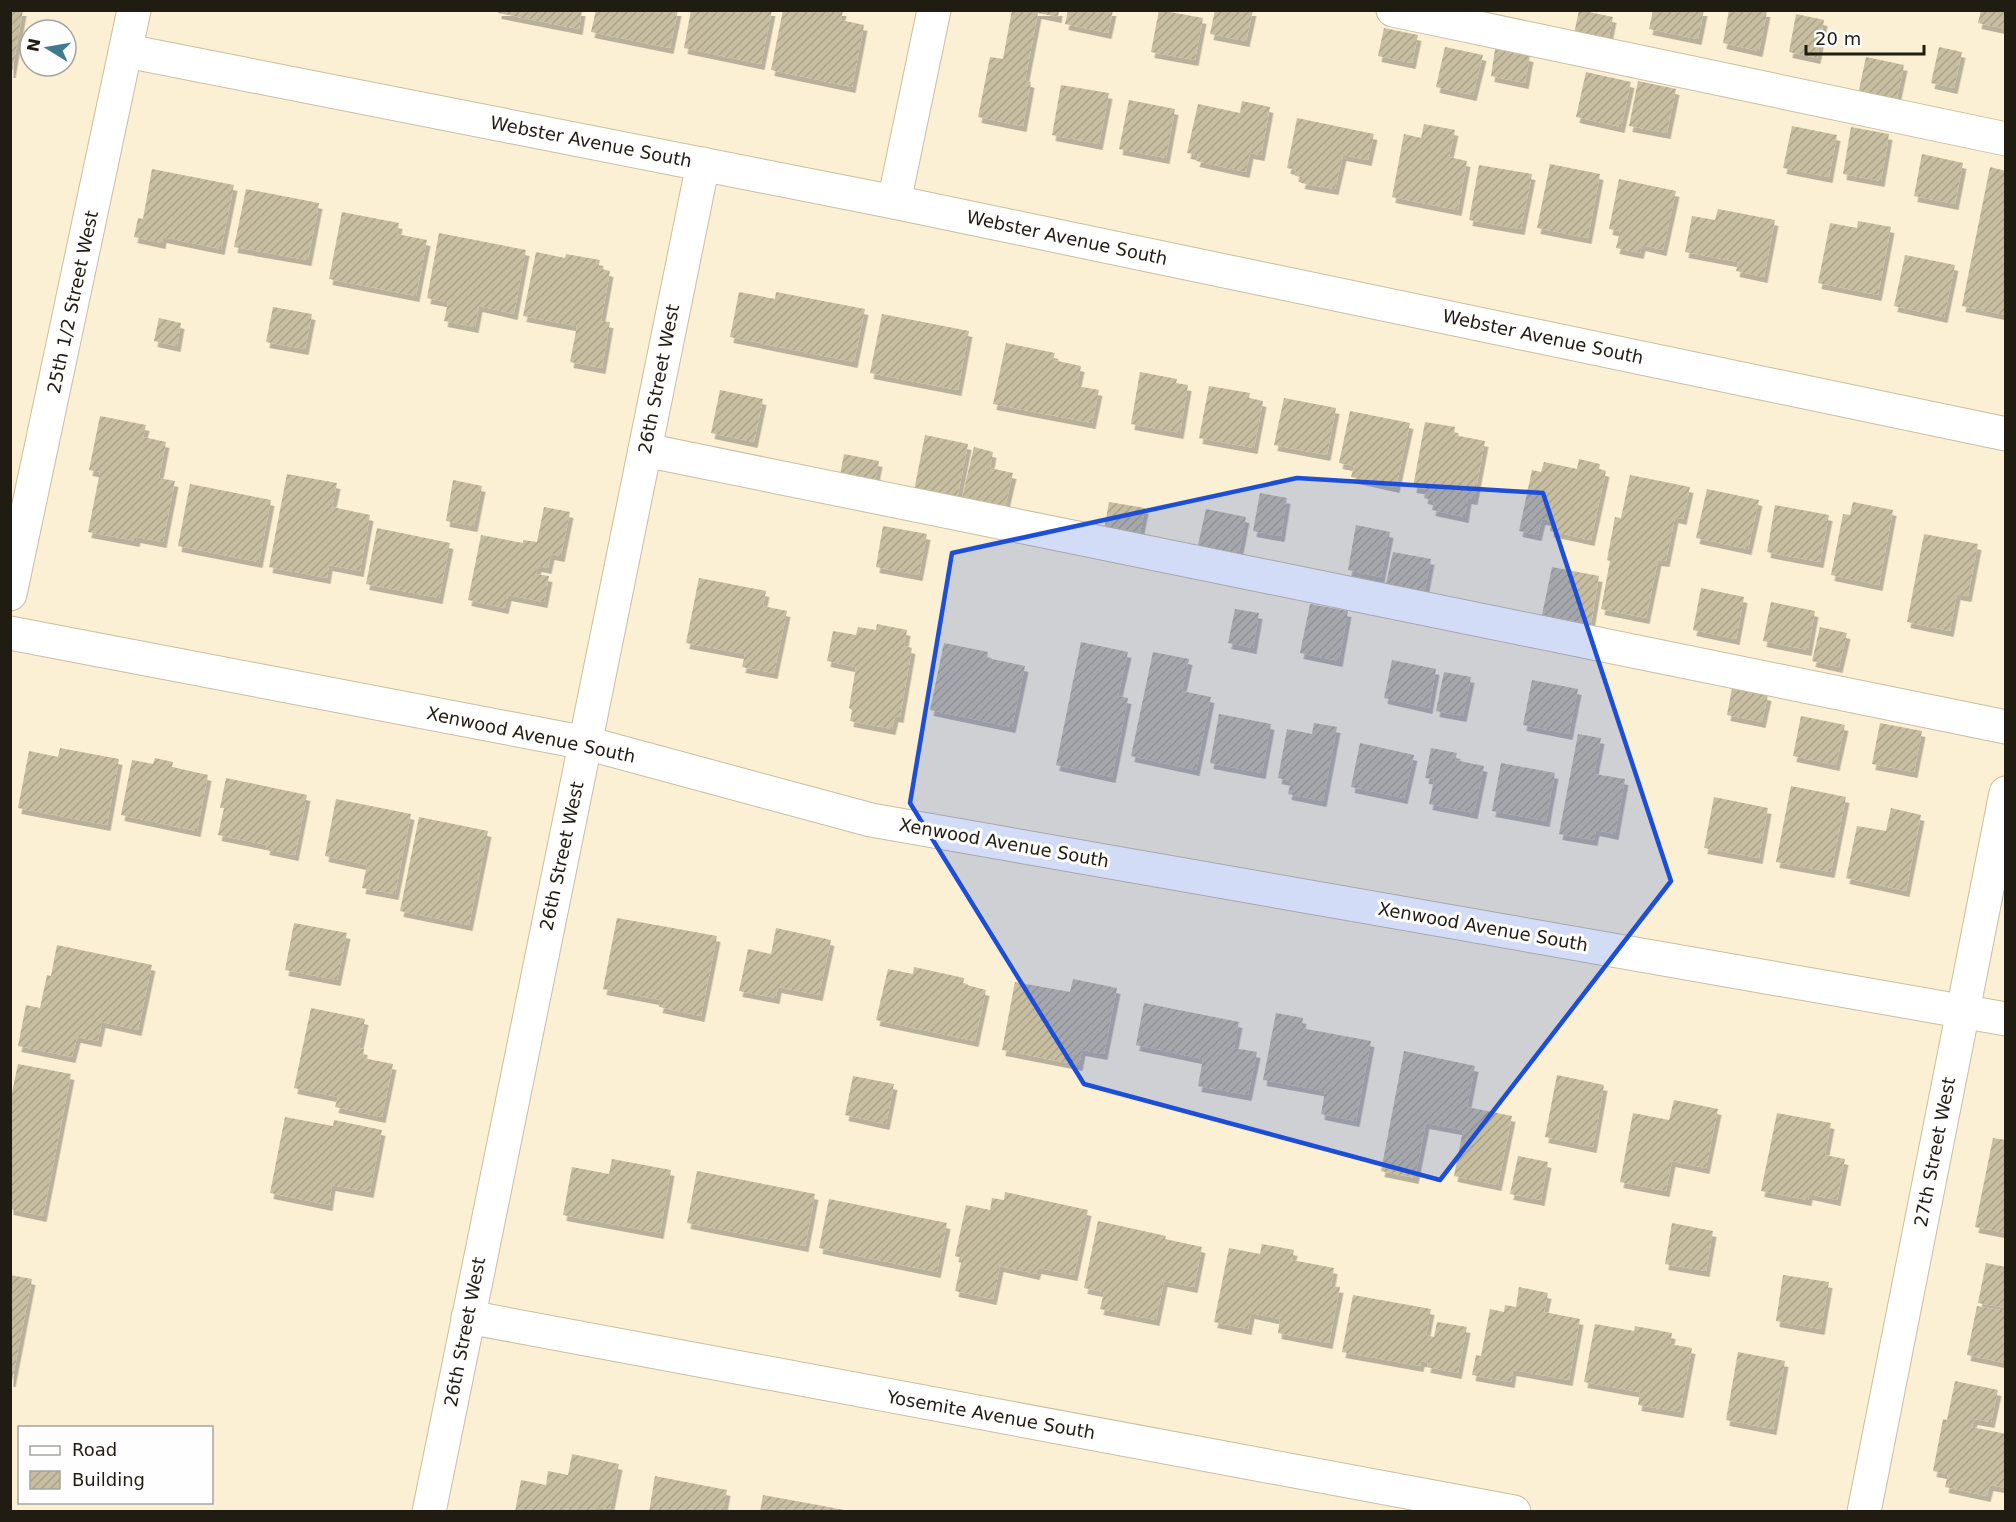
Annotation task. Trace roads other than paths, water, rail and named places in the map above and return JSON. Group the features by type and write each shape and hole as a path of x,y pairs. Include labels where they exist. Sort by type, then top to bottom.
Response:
{"street":[{"name":"25th 1/2 Street West","path":"10,594 134,10"},
{"path":"894,202 934,10"},
{"path":"1393,10 2006,140"},
{"name":"Webster Avenue South","path":"127,51 894,202 2006,434"},
{"name":"26th Street West","path":"429,1512 703,164"},
{"path":"645,450 2006,728"},
{"name":"Xenwood Avenue South","path":"10,633 585,743 871,820 2006,1019"},
{"name":"27th Street West","path":"1864,1512 2006,793"},
{"name":"Yosemite Avenue South","path":"468,1317 1514,1512"}]}
